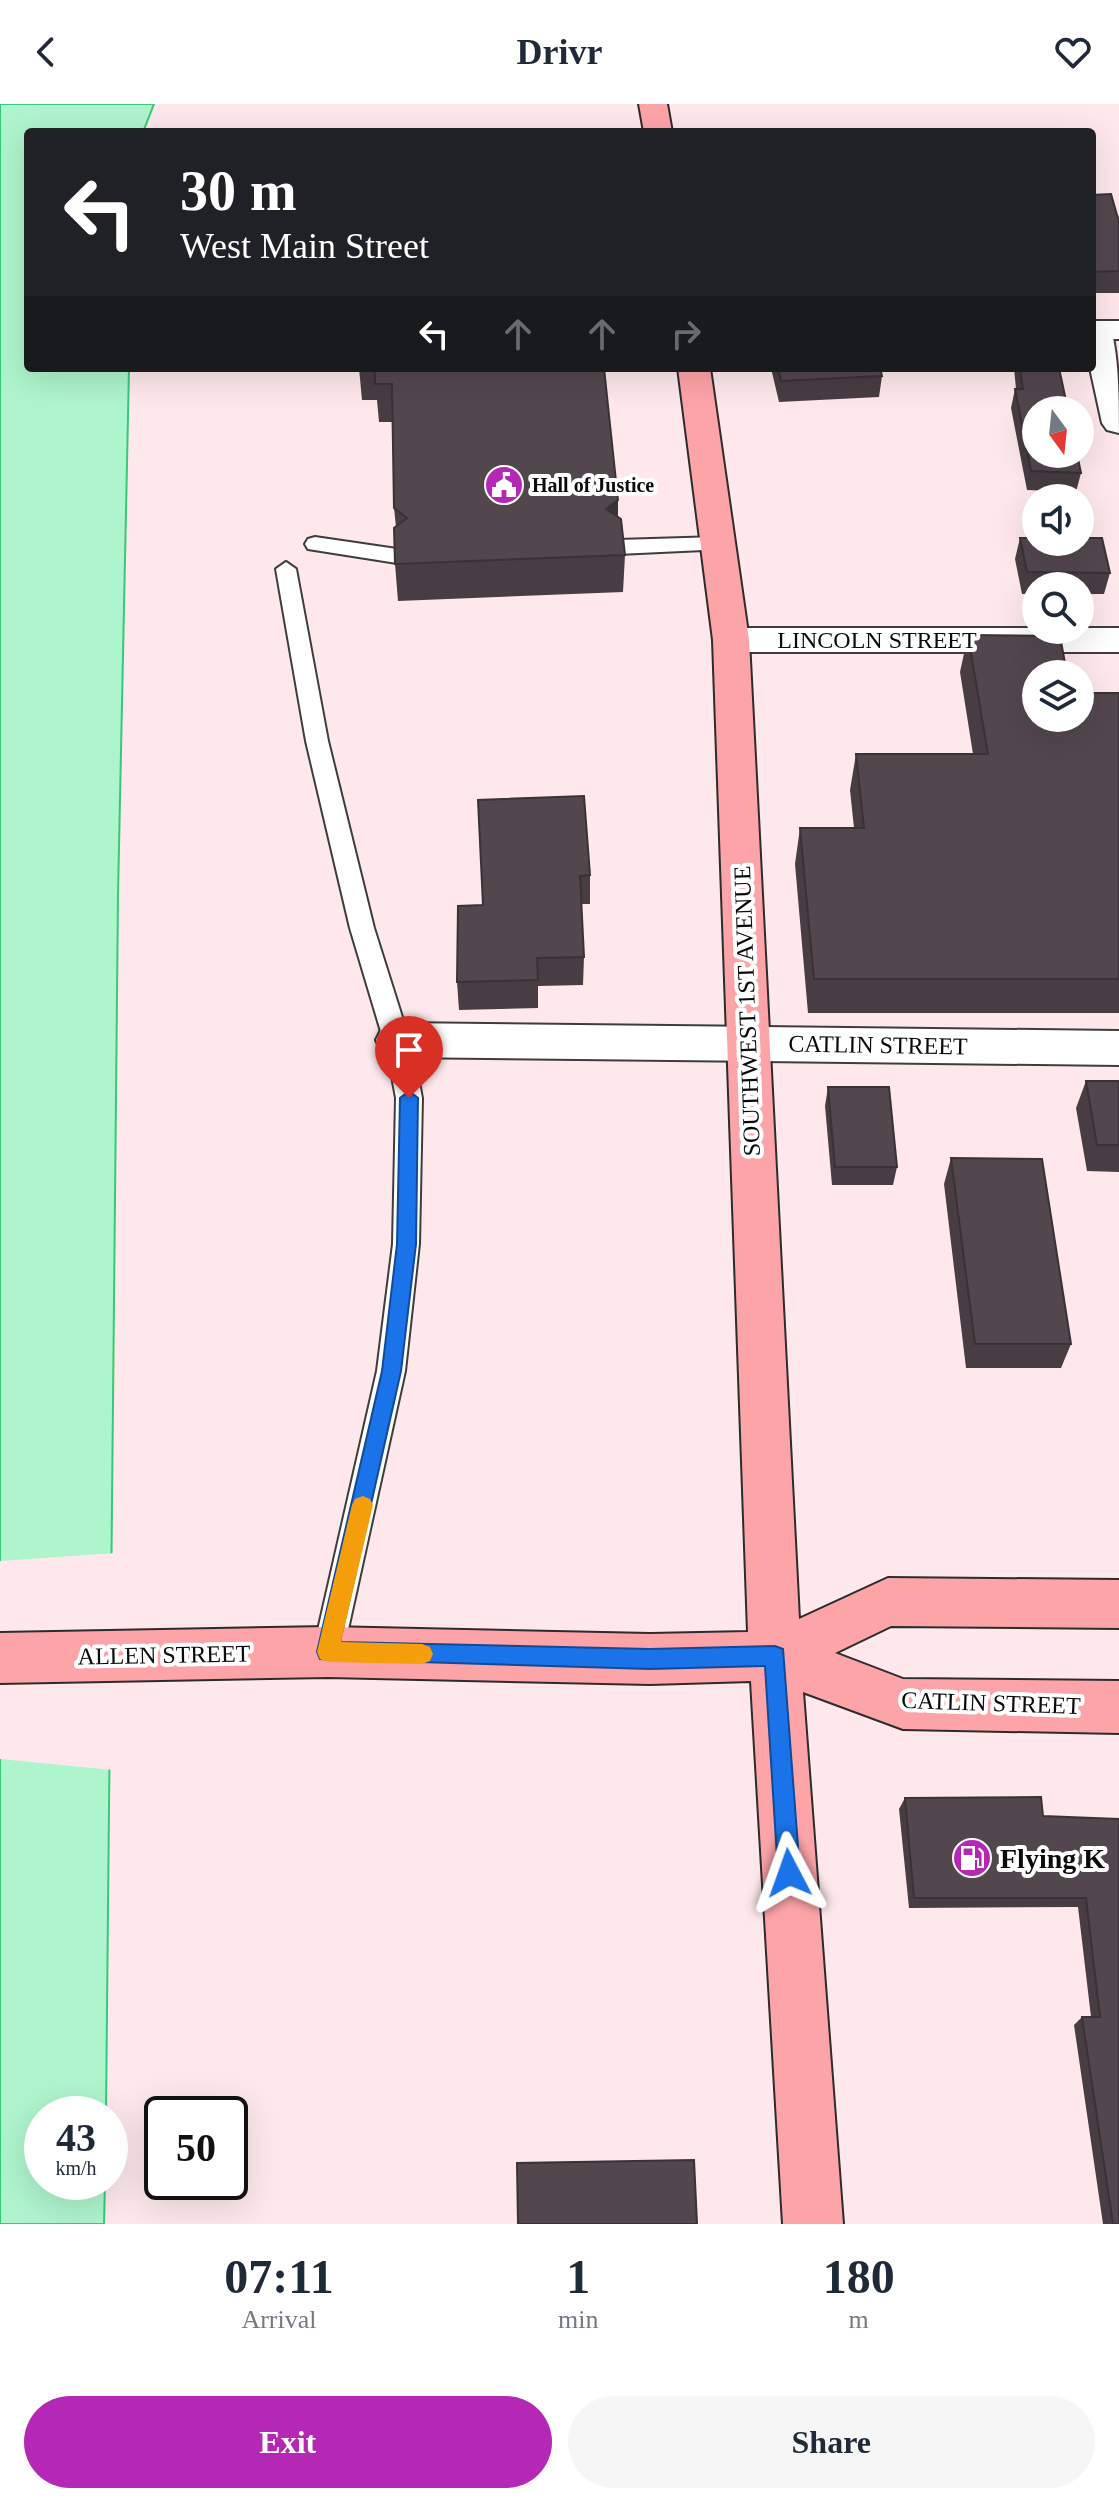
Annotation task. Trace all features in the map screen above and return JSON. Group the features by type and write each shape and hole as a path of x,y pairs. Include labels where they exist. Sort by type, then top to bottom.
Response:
{"main road":[{"path":"653,104 657,128"},
{"name":"SOUTHWEST 1ST AVENUE","path":"695,372 731,640 775,1656 813,2224"},
{"path":"775,1656 888,1602 1119,1604"},
{"name":"ALLEN STREET","path":"0,1658 328,1652 650,1659 775,1656"},
{"name":"CATLIN STREET","path":"775,1656 903,1704 1119,1707"}],"street":[{"path":"1103,330 1119,423"},
{"name":"LINCOLN STREET","path":"731,640 1119,640"},
{"name":"CATLIN STREET","path":"397,1040 1119,1048"}],"lane":[{"path":"315,544 397,556"},
{"path":"618,547 718,544"},
{"path":"286,569 320,755 362,928 397,1040 409,1098 406,1244 391,1371 328,1652"}],"shaded area":[{"path":"0,104 154,104 145,128 24,128 24,372 129,372 118,895 106,2096 24,2096 24,2200 105,2200 104,2224 0,2224"}],"pier":[{"path":"115,1553 113,1770 0,1759 0,1561"}],"building":[{"path":"1111,194 1119,222 1119,271 1096,272 1096,195"},
{"name":"Hall of Justice","path":"375,372 604,372 618,500 606,509 621,519 625,555 395,564 394,528 407,518 394,508 392,384 375,384"},
{"path":"779,372 881,372 882,376 781,381"},
{"path":"1021,372 1060,372 1065,396 1022,396 1022,425 1015,389 1023,389"},
{"path":"1030,468 1080,468 1081,473 1031,471"},
{"path":"1094,538 1102,538 1110,573 1094,572 1027,572 1024,556 1094,556"},
{"path":"968,635 1022,636 1022,644 1061,644 1064,660 1022,660 1022,732 1094,732 1094,693 1119,693 1119,979 814,979 800,828 864,828 856,754 988,754"},
{"path":"584,796 590,875 580,876 584,957 537,958 538,980 457,982 458,906 483,905 478,800"},
{"path":"1086,1081 1119,1081 1119,1145 1097,1145"},
{"path":"828,1087 889,1087 897,1167 835,1167"},
{"path":"951,1158 1042,1159 1071,1344 975,1344"},
{"path":"1041,1797 1043,1816 1119,1819 1119,2224 1113,2224 1082,2017 1100,2017 1086,1898 914,1898 905,1798"},
{"path":"694,2160 697,2224 518,2224 517,2163"}],"slow traffic":[{"path":"363,1505 328,1652 422,1654"}],"place":[{"name":"Hall of Justice","path":"504,485"},
{"name":"Flying K","path":"972,1858"}],"route":[{"path":"409,1098 406,1244 391,1371 370,1479 328,1652 650,1659 775,1656 789,1873"}]}
